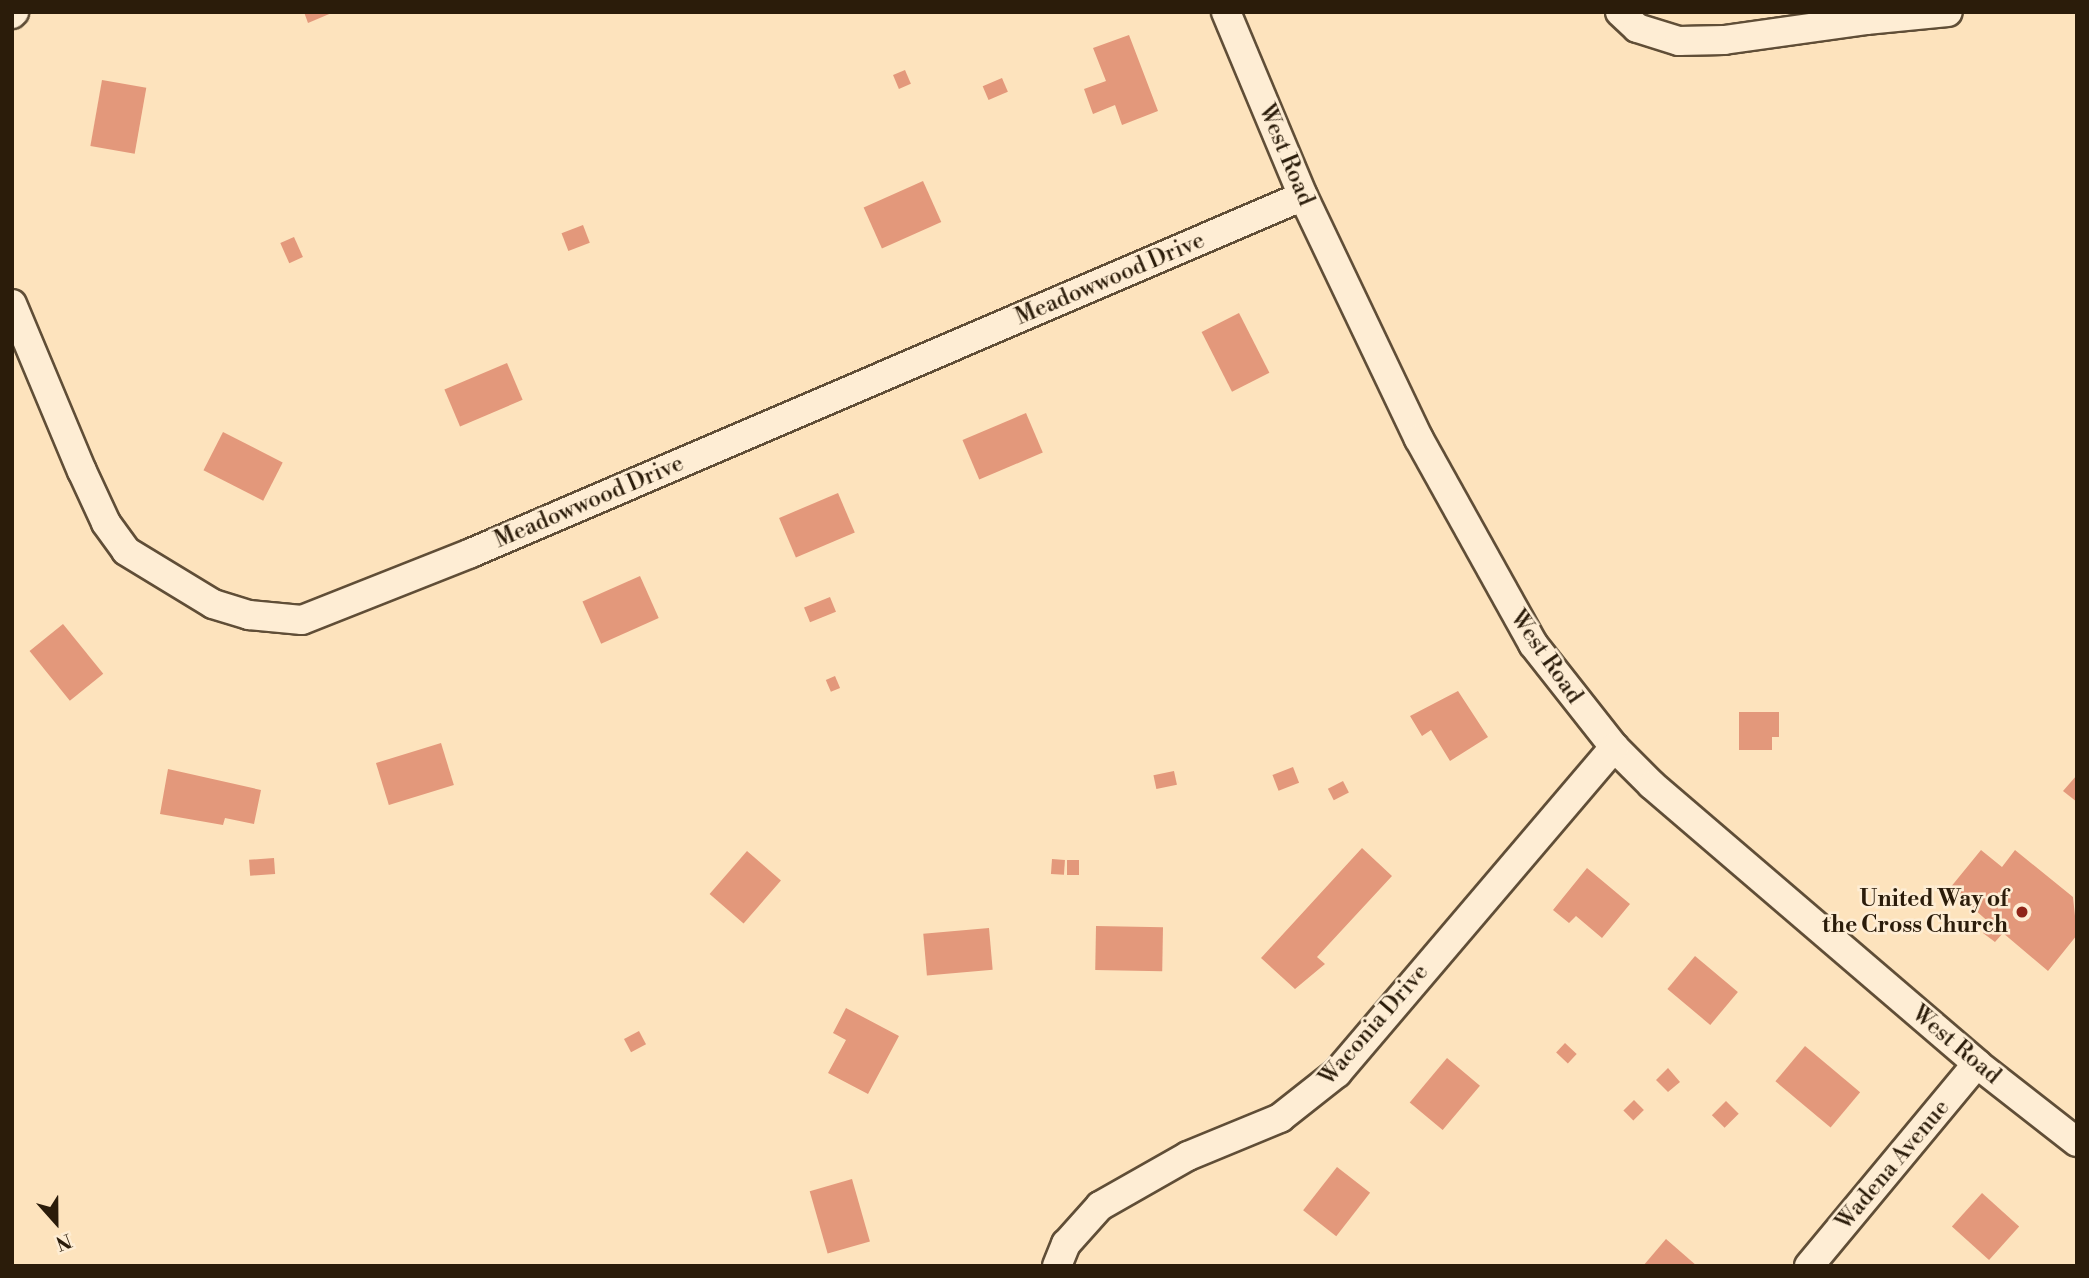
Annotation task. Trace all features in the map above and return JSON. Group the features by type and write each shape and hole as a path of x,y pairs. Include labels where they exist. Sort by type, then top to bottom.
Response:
{"street":[{"name":"West Road","path":"1226,12 1303,196 1483,561 1533,645 1614,747 1976,1064 2077,1142"},
{"path":"1620,12 1637,28 1679,41 1724,40 1865,16 1948,12"},
{"name":"Meadowwood Drive","path":"12,303 86,481 106,523 126,551 213,604 249,615 302,620 484,548 1303,196"},
{"name":"Waconia Drive","path":"1057,1266 1066,1244 1100,1206 1188,1156 1280,1118 1336,1073 1614,747"},
{"name":"Wadena Avenue","path":"1809,1266 1976,1064"}],"building":[{"path":"304,12 334,12 308,23"},
{"path":"1129,35 1158,111 1122,125 1115,105 1093,114 1084,89 1106,81 1093,48"},
{"path":"905,70 911,84 899,89 893,75"},
{"path":"1002,78 1008,92 989,100 983,86"},
{"path":"102,80 146,88 135,154 90,146"},
{"path":"923,181 941,222 882,249 864,207"},
{"path":"583,225 590,243 568,251 562,233"},
{"path":"294,237 303,257 289,263 280,243"},
{"path":"1239,313 1269,373 1232,392 1202,332"},
{"path":"507,363 523,400 460,426 444,390"},
{"path":"1026,413 1043,453 979,480 962,440"},
{"path":"223,432 283,462 263,501 203,470"},
{"path":"838,493 855,533 796,558 779,518"},
{"path":"640,576 659,618 601,644 582,602"},
{"path":"830,597 836,612 810,622 804,607"},
{"path":"63,624 103,674 70,701 30,651"},
{"path":"835,676 840,688 831,692 826,680"},
{"path":"1458,691 1488,737 1450,761 1431,730 1422,736 1410,716"},
{"path":"1739,712 1779,712 1779,737 1772,737 1772,750 1739,750"},
{"path":"441,743 454,785 389,805 376,763"},
{"path":"1293,767 1299,783 1279,791 1272,775"},
{"path":"168,769 261,790 254,824 225,818 223,825 160,814"},
{"path":"1174,771 1177,785 1156,789 1153,775"},
{"path":"2077,775 2077,802 2063,791"},
{"path":"1343,781 1349,793 1334,800 1328,789"},
{"path":"1362,848 1392,876 1317,957 1325,964 1295,989 1261,958"},
{"path":"1981,850 2002,867 2015,850 2073,897 2077,935 2048,971 2003,933 1995,942 1983,933 1991,924 1950,888"},
{"path":"747,851 781,881 744,924 710,894"},
{"path":"274,858 275,874 250,876 249,860"},
{"path":"1052,859 1065,860 1064,875 1051,874"},
{"path":"1067,860 1079,860 1079,875 1067,875"},
{"path":"1587,868 1630,904 1602,938 1576,916 1569,923 1553,910"},
{"path":"1096,926 1163,927 1162,971 1095,970"},
{"path":"989,928 993,970 927,976 923,934"},
{"path":"1695,956 1738,992 1710,1025 1667,989"},
{"path":"846,1008 899,1036 868,1094 828,1073 846,1040 833,1033"},
{"path":"639,1031 646,1044 631,1052 624,1039"},
{"path":"1565,1043 1577,1054 1568,1063 1556,1053"},
{"path":"1805,1046 1860,1092 1831,1128 1775,1081"},
{"path":"1447,1058 1480,1086 1443,1130 1410,1102"},
{"path":"1668,1068 1680,1082 1668,1092 1656,1080"},
{"path":"1634,1100 1644,1110 1633,1121 1623,1111"},
{"path":"1726,1101 1739,1114 1725,1128 1712,1115"},
{"path":"1337,1167 1370,1193 1336,1236 1303,1210"},
{"path":"852,1179 870,1241 828,1254 810,1191"},
{"path":"1982,1193 2019,1226 1989,1260 1952,1226"},
{"path":"1666,1239 1697,1266 1643,1266"}],"place":[{"name":"United Way of the Cross Church","path":"2022,912"}]}
